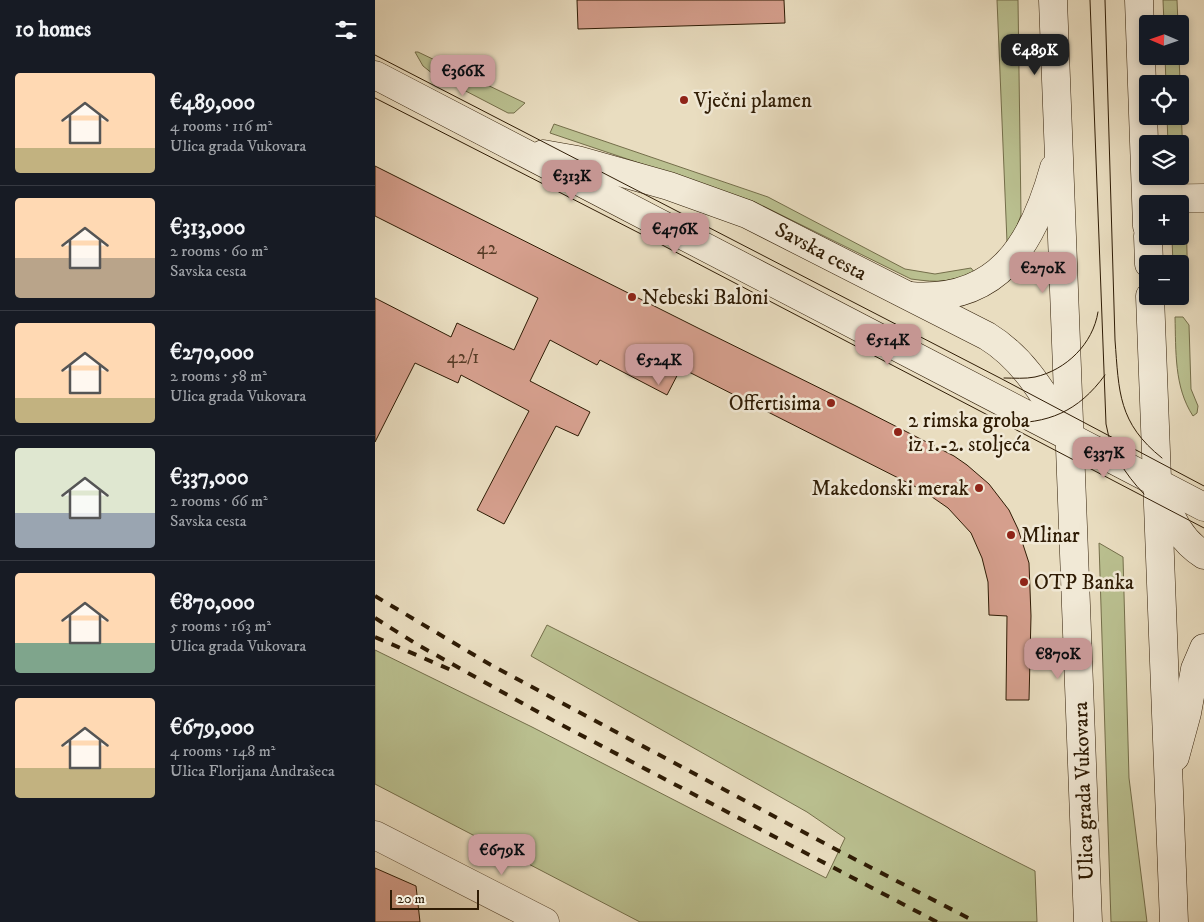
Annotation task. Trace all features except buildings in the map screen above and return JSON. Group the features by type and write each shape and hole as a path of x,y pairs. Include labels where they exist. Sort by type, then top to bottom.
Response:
{"main road":[{"name":"Ulica grada Vukovara","path":"1053,0 1088,922"},
{"path":"1139,0 1147,195"},
{"name":"Savska cesta","path":"375,75 1204,507"},
{"path":"907,296 942,296 965,290 995,276 1011,260 1027,238 1051,182 1059,150"},
{"name":"Savska cesta","path":"519,151 577,160 669,186 730,207 765,222 987,336 1011,352 1039,385 1070,437"},
{"path":"1189,198 1204,198"},
{"path":"1150,305 1173,922"},
{"path":"1157,483 1168,510 1181,534 1188,544 1204,554"},
{"path":"1168,780 1182,735 1195,669 1204,648"},
{"path":"375,835 545,922"}],"green space":[{"path":"997,0 1018,0 1021,215 1016,229 1007,242"},
{"path":"1163,0 1177,0 1178,15 1164,15"},
{"path":"415,52 525,103 514,113 508,113 433,74 423,66"},
{"path":"1165,65 1179,65 1180,75 1166,75"},
{"path":"554,124 768,197 905,269 935,274 971,268 975,273 944,281 911,279 755,202 550,133"},
{"path":"1167,125 1182,125 1182,135 1168,135"},
{"path":"1172,245 1187,245 1187,255 1173,255"},
{"path":"1175,317 1183,317 1189,325 1191,389 1198,406 1197,413 1193,416 1182,393 1179,381"},
{"path":"1099,543 1123,557 1129,778 1147,922 1111,922"},
{"path":"547,625 1035,871 1037,922 640,922 375,784 375,650 532,727 826,878 845,838 807,812 531,656"}],"tram line":[{"path":"1090,0 1106,424 1111,444 1119,462 1144,494"},
{"path":"1105,0 1115,340 1118,375 1120,391 1129,419 1137,432 1162,458"},
{"path":"375,55 1000,378 1204,486"},
{"path":"375,98 643,235 1204,528"},
{"path":"1004,378 1035,377 1046,374 1067,362 1084,345 1095,324 1098,312"},
{"path":"1004,423 1035,421 1061,413 1073,407 1084,398 1105,375"}],"railway":[{"path":"375,596 491,665 976,922"},
{"path":"375,618 418,645 556,722 937,922"},
{"path":"375,637 451,670"}],"place":[{"name":"Vječni plamen","path":"684,100"},
{"name":"Nebeski Baloni","path":"632,297"},
{"name":"Offertisima","path":"831,403"},
{"name":"2 rimska groba iz 1.-2. stoljeća","path":"898,432"},
{"name":"Makedonski merak","path":"979,488"},
{"name":"Mlinar","path":"1011,535"},
{"name":"OTP Banka","path":"1024,582"}]}
